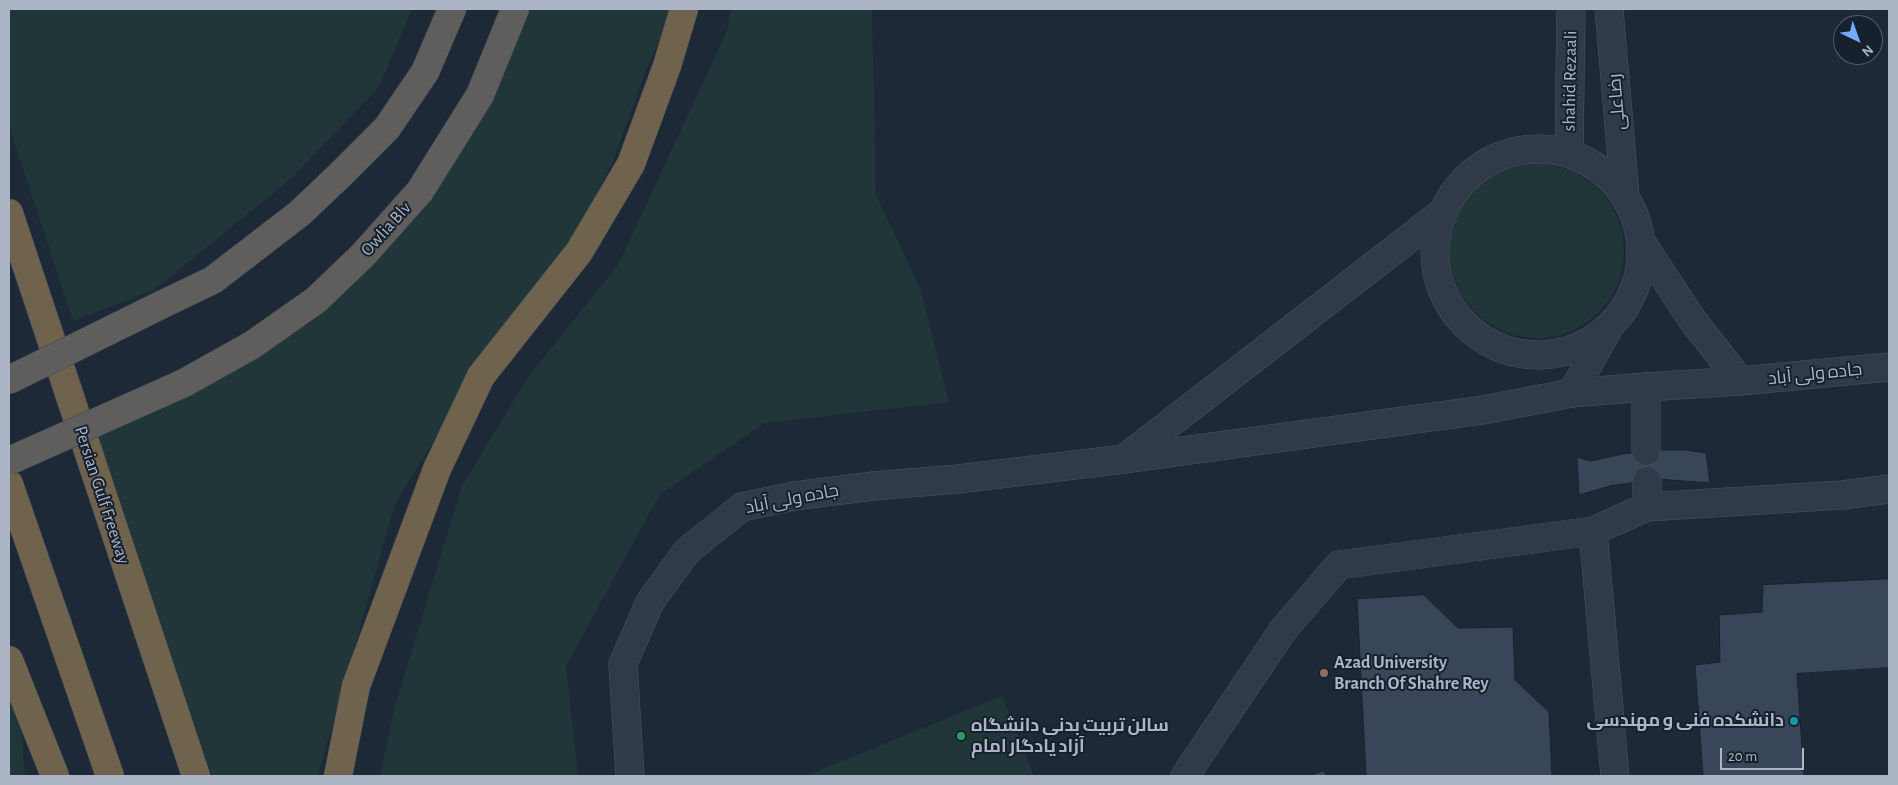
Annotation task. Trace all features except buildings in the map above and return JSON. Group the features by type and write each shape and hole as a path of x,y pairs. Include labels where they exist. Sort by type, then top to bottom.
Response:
{"highway":[{"path":"9,380 213,280 300,214 387,128 425,72 452,9"},
{"name":"Owlia Blv","path":"9,462 184,383 252,345 316,300 363,254 420,191 480,95 514,9"},
{"path":"338,776 356,686 437,469 481,376 579,252 631,164 667,66 684,9"},
{"name":"Persian Gulf Freeway","path":"9,213 196,776"},
{"path":"9,484 110,776"},
{"path":"9,660 55,776"},
{"path":"32,718 42,776"}],"street":[{"name":"shahid Rezaali","path":"1569,153 1571,9"},
{"name":"رضاعلی","path":"1609,9 1625,195"},
{"path":"1572,393 1608,330 1628,305 1640,275 1642,243 1636,218 1625,195 1601,169 1569,153 1539,149 1509,153 1481,166 1459,186 1443,212 1436,238 1435,265 1437,274 1442,292 1455,315 1474,334 1497,348 1523,355 1555,353 1581,347 1608,330"},
{"path":"1124,459 1443,212"},
{"path":"1642,243 1691,318 1740,382"},
{"name":"جاده ولی آباد","path":"630,776 623,664 650,602 687,550 742,506 794,496 873,486 1124,459 1483,410 1572,393 1740,382 1889,367"},
{"path":"1646,387 1646,451"},
{"path":"1185,776 1283,630 1339,565 1593,531 1647,494 1842,495 1889,489"},
{"path":"1593,531 1615,776"}],"green space":[{"path":"9,9 412,9 379,87 292,178 154,290 73,321 9,126"},
{"path":"526,9 675,9 647,67 613,161 561,263 496,340 395,504 318,776 212,776 94,437 254,354 464,138 519,36"},
{"path":"731,9 872,9 876,195 921,290 949,402 765,423 660,494 566,666 578,776 380,776 394,709 462,486 528,377 618,265 727,31"},
{"path":"1546,164 1570,170 1585,178 1599,189 1610,203 1618,218 1623,234 1623,268 1618,284 1610,299 1599,313 1585,324 1570,332 1554,337 1528,338 1504,332 1489,324 1475,313 1464,299 1456,284 1451,268 1450,242 1456,218 1464,203 1475,189 1489,178 1504,170 1520,165"},
{"path":"9,696 21,726 25,776 9,776"},
{"name":"سالن تربیت بدنی دانشگاه آزاد یادگار امام","path":"1002,696 1034,776 805,776"}],"place":[{"name":"Azad University Branch Of Shahre Rey","path":"1324,673"},
{"name":"دانشکده فنی و مهندسی","path":"1794,721"},
{"name":"سالن تربیت بدنی دانشگاه آزاد یادگار امام","path":"961,736"}]}
